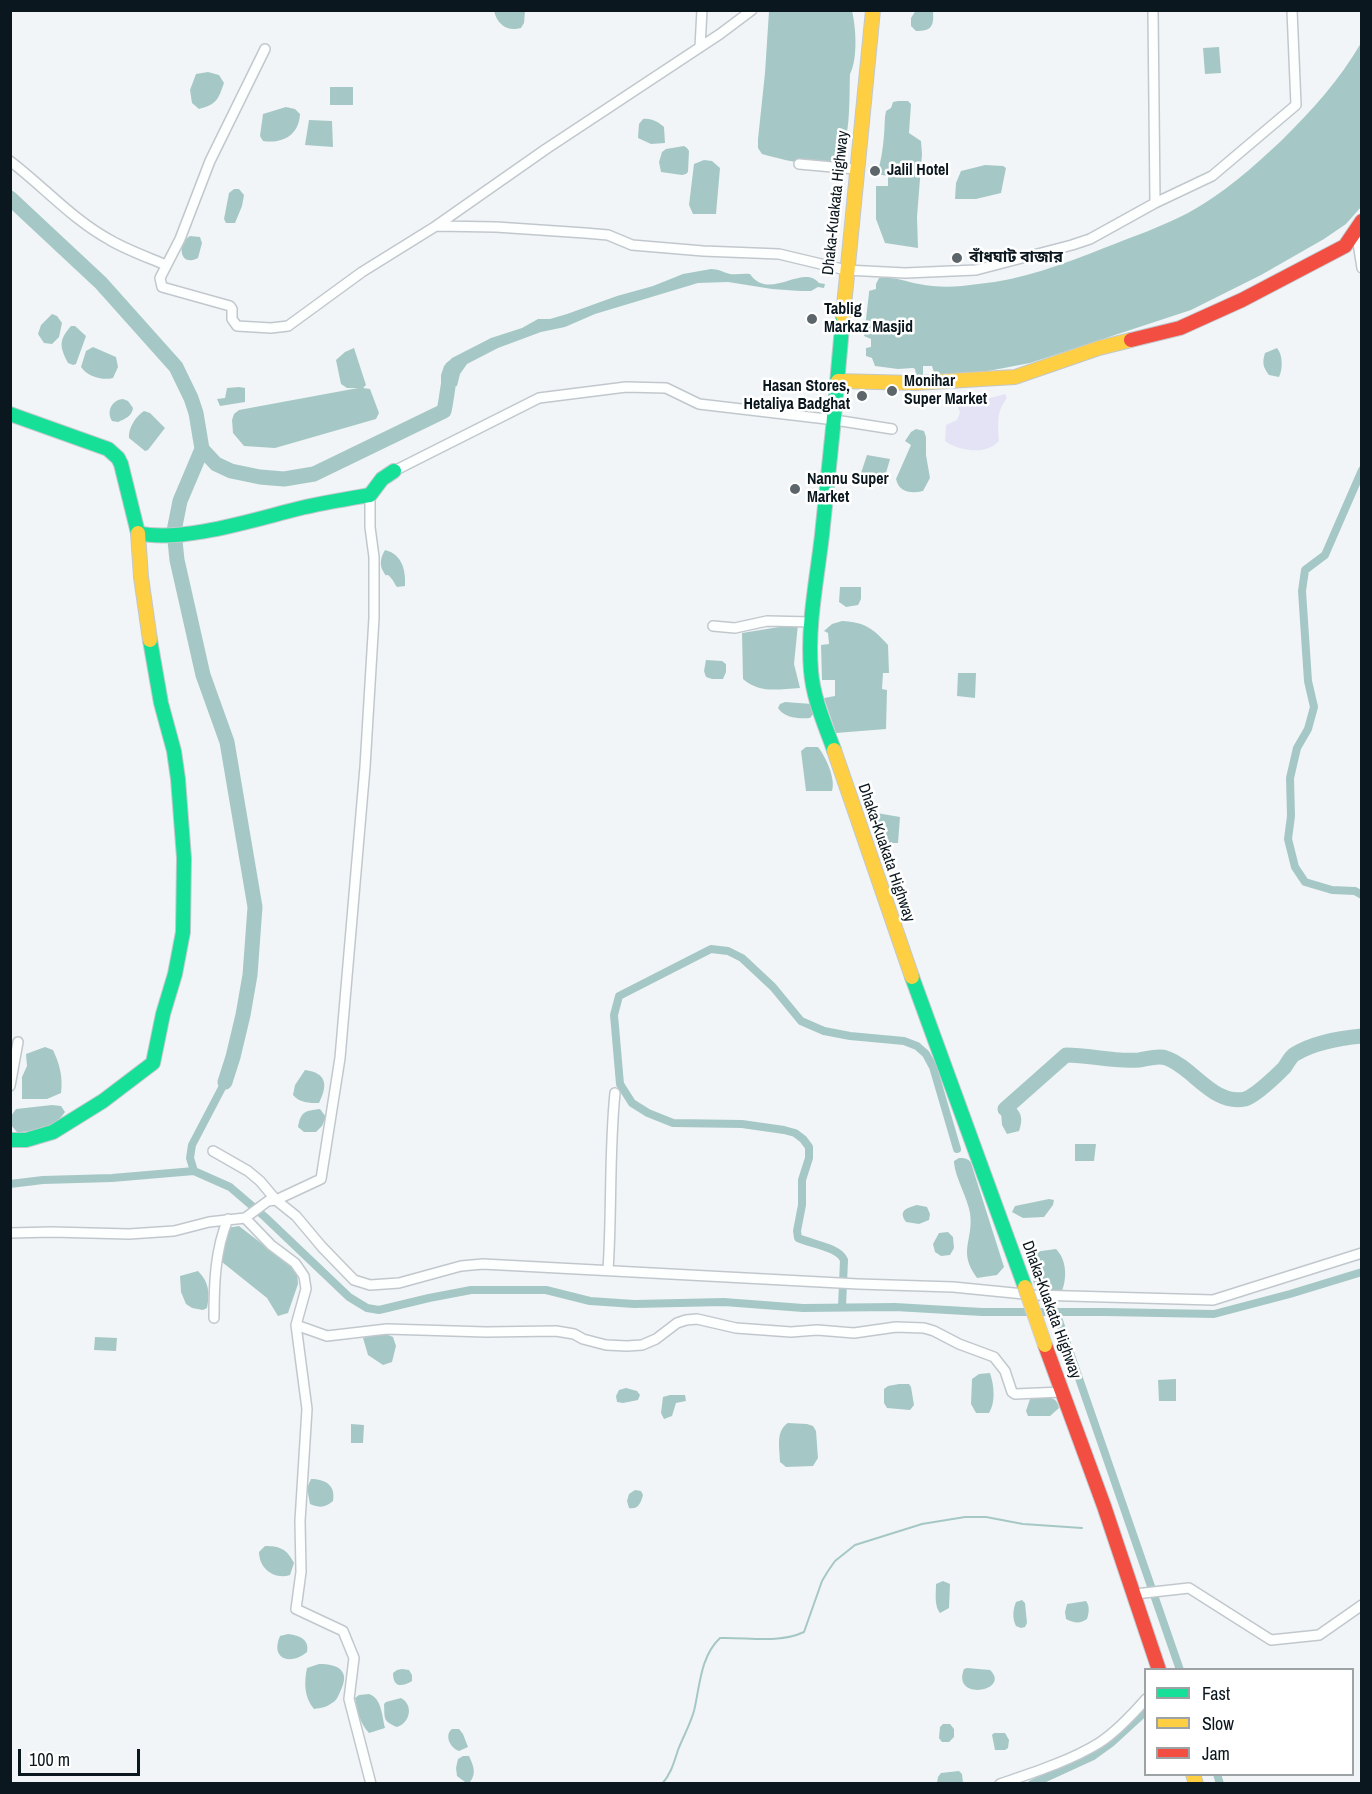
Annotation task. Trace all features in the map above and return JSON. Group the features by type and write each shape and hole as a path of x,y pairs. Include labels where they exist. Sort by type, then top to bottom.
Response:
{"main road":[{"name":"Dhaka-Kuakata Highway","path":"873,10 855,169 835,420 812,622 810,656 814,690 906,962 1135,1594 1158,1668"},
{"path":"838,381 915,383 1015,377 1030,373 1069,357 1180,328 1242,300 1345,246 1359,226"},
{"path":"10,414 108,449 115,454 121,464 126,493 138,533 141,577 153,666 160,703 174,751 184,858 183,932 153,1063 104,1101 53,1132 26,1140 10,1140"},
{"path":"138,533 146,537 195,533 319,504 370,495 382,479 394,471"}],"street":[{"path":"700,47 702,10"},
{"path":"265,49 210,161 180,239 160,278 162,287 227,304 232,309 233,324 237,326 282,327 288,326 362,272 436,226 752,10"},
{"path":"1154,10 1155,203"},
{"path":"436,226 496,227 608,235 632,245 703,252 779,254 846,270 905,273 976,270 1081,242 1212,176 1296,105 1292,10"},
{"path":"10,161 72,213 110,240 166,266"},
{"path":"799,164 855,169"},
{"path":"1359,226 1362,268"},
{"path":"394,471 539,398 626,387 666,388 699,404 892,429"},
{"path":"10,1233 129,1234 174,1231 209,1222 245,1218 272,1201 321,1179 340,1058 365,767 372,667 374,567 370,495"},
{"path":"713,626 735,628 767,621 812,622"},
{"path":"10,1086 18,1042"},
{"path":"608,1270 611,1147 615,1093"},
{"path":"213,1151 248,1171 260,1181 272,1201 296,1216 354,1280 370,1285 399,1283 461,1266 483,1264 953,1287 1028,1295 1213,1300 1362,1253"},
{"path":"245,1218 271,1245 295,1263 304,1276 306,1289 296,1324 307,1409 300,1521 301,1572 296,1609 343,1631 354,1658 349,1699 371,1784"},
{"path":"214,1318 216,1264 222,1234 228,1219"},
{"path":"296,1324 327,1336 387,1329 486,1332 566,1331 583,1339 606,1345 627,1346 642,1345 665,1333 677,1323 697,1319 736,1328 791,1332 817,1330 854,1333 896,1327 924,1328 994,1357 1005,1371 1012,1392 1015,1394 1062,1392"},
{"path":"1135,1594 1189,1588 1271,1640 1319,1635 1362,1605"},
{"path":"1000,1784 1071,1757 1100,1743 1144,1701"}],"shaded area":[{"path":"916,10 933,11 933,20 929,29 916,31 911,26 911,18"},
{"path":"494,11 525,11 524,23 521,28 507,28 500,23"},
{"path":"769,11 852,11 855,52 850,74 847,133 840,153 835,159 819,164 809,164 762,154 758,148"},
{"path":"1361,43 1361,207 1346,224 1324,239 1261,275 1191,310 1030,363 967,375 935,376 932,366 923,366 923,375 916,375 913,368 875,366 872,358 866,356 866,348 871,347 871,339 864,336 869,291 876,289 879,278 948,287 1011,279 1074,260 1178,218 1201,206 1225,189 1281,141 1324,95 1344,70"},
{"path":"1219,47 1221,73 1205,74 1203,48"},
{"path":"208,72 219,75 224,83 216,100 199,109 192,103 190,90 196,74"},
{"path":"330,87 353,87 353,105 330,105"},
{"path":"908,101 911,104 909,133 921,141 917,217 918,248 885,243 876,219 876,186 888,186 888,176 877,174 885,114 893,102"},
{"path":"286,107 295,109 300,114 297,128 283,139 263,141 260,136 263,114"},
{"path":"643,119 655,121 664,127 665,143 651,144 638,138 639,124"},
{"path":"309,120 332,121 333,147 305,145"},
{"path":"684,146 689,151 688,172 682,175 661,172 659,162 662,152 666,149"},
{"path":"704,160 712,161 720,168 716,214 693,214 689,205 694,164"},
{"path":"985,165 1006,168 1001,193 976,199 955,199 956,183 961,171"},
{"path":"234,189 239,189 244,195 242,206 235,223 226,223 224,219 229,193"},
{"path":"190,236 200,237 202,243 198,258 187,260 182,249 186,239"},
{"path":"711,269 730,274 750,274 758,282 767,284 804,277 825,284 824,288 800,291 728,282 698,283 595,314 565,327 541,332 498,348 467,364 460,374 457,386 441,387 444,366 452,358 491,338 522,328 538,319 550,319 683,274"},
{"path":"52,314 57,316 62,323 59,337 52,344 44,343 38,334 41,325"},
{"path":"71,326 75,326 86,336 76,364 73,365 68,363 62,344"},
{"path":"93,347 116,357 118,367 113,378 95,377 81,367 86,351"},
{"path":"354,348 366,385 363,388 370,389 379,413 376,419 275,448 244,446 233,433 232,420 234,414 239,410 358,388 347,388 341,384 336,360"},
{"path":"1277,348 1282,362 1279,377 1269,375 1263,362 1265,353"},
{"path":"227,388 245,388 245,402 220,406 217,399 225,398"},
{"path":"1005,394 1007,398 1001,408 999,418 999,441 994,445 986,449 973,450 945,441 946,425 957,420 960,413 957,404 975,395 990,398"},
{"path":"123,399 128,401 133,408 131,413 118,422 112,421 111,407 116,401"},
{"path":"144,411 150,413 165,428 145,451 129,438 133,423"},
{"path":"916,429 924,431 926,437 930,478 923,491 910,492 902,489 896,479 911,445 905,441"},
{"path":"867,455 890,459 882,487 859,479"},
{"path":"385,550 395,555 402,564 405,586 397,587 383,571 381,560"},
{"path":"840,587 861,587 861,599 858,605 846,607 839,602"},
{"path":"842,621 868,627 888,645 889,673 883,673 882,689 887,690 886,729 836,733 824,698 835,696 835,680 822,680 821,645 829,644 828,633 824,631 832,624"},
{"path":"798,624 794,664 800,688 763,689 743,679 742,633"},
{"path":"706,660 722,661 726,664 723,679 706,677 704,671"},
{"path":"958,673 976,673 975,698 957,696"},
{"path":"785,702 812,704 815,712 810,718 788,716 778,708"},
{"path":"806,747 818,747 824,756 830,768 832,791 806,791 801,751"},
{"path":"871,812 900,817 898,843 875,843"},
{"path":"45,1047 53,1050 57,1061 61,1076 61,1093 47,1099 22,1099 22,1077 27,1066 26,1054"},
{"path":"305,1070 318,1074 324,1081 324,1091 319,1103 308,1103 293,1095 295,1085"},
{"path":"61,1106 65,1112 50,1125 38,1130 17,1132 11,1125 11,1116 16,1109"},
{"path":"1016,1108 1021,1119 1019,1131 1007,1134 1002,1125 1001,1112"},
{"path":"320,1109 326,1117 316,1132 304,1132 298,1127 304,1113"},
{"path":"1075,1144 1096,1144 1094,1161 1075,1161"},
{"path":"959,1158 967,1159 971,1163 1004,1267 997,1275 977,1278 968,1260 971,1222 967,1200 955,1169 954,1161"},
{"path":"1054,1200 1053,1205 1044,1217 1023,1218 1012,1212 1015,1206"},
{"path":"917,1205 927,1207 930,1214 929,1220 919,1224 906,1222 903,1215 904,1210"},
{"path":"239,1226 297,1271 298,1284 288,1313 278,1316 267,1298 222,1262 227,1228"},
{"path":"948,1232 953,1237 954,1248 950,1255 941,1256 935,1252 933,1244 939,1233"},
{"path":"1056,1249 1060,1253 1065,1269 1062,1291 1042,1291 1034,1285 1031,1268 1032,1256 1034,1252"},
{"path":"198,1271 204,1279 208,1293 207,1308 203,1310 186,1304 181,1292 180,1276"},
{"path":"379,1333 393,1337 396,1346 392,1362 383,1365 368,1355 363,1338"},
{"path":"95,1337 117,1338 116,1351 94,1350"},
{"path":"990,1373 994,1393 993,1404 989,1413 976,1413 971,1404 972,1379 979,1374"},
{"path":"1176,1379 1176,1401 1159,1401 1158,1380"},
{"path":"899,1384 909,1384 911,1387 914,1405 910,1410 887,1408 884,1403 884,1389"},
{"path":"626,1388 637,1391 640,1395 638,1400 617,1402 616,1396 619,1390"},
{"path":"685,1395 686,1401 676,1403 672,1416 664,1419 661,1413 663,1397"},
{"path":"1052,1398 1057,1402 1059,1408 1050,1416 1028,1416 1026,1411 1030,1399"},
{"path":"788,1423 807,1424 813,1426 816,1431 818,1458 813,1466 786,1467 780,1462 780,1435"},
{"path":"351,1424 364,1425 363,1443 351,1443"},
{"path":"311,1479 321,1480 331,1487 333,1501 322,1507 310,1504 307,1488"},
{"path":"635,1490 641,1491 642,1498 637,1507 629,1508 627,1501 629,1494"},
{"path":"265,1546 279,1548 289,1554 294,1563 290,1575 279,1576 265,1568 259,1552"},
{"path":"943,1581 950,1584 949,1608 940,1613 936,1603 936,1584"},
{"path":"1022,1600 1025,1603 1027,1623 1021,1628 1016,1626 1013,1614 1016,1602"},
{"path":"1086,1601 1089,1610 1087,1619 1077,1622 1066,1619 1067,1604"},
{"path":"288,1634 305,1641 307,1652 294,1659 283,1658 278,1650 278,1644 280,1636"},
{"path":"319,1664 337,1667 341,1670 344,1679 335,1701 314,1709 307,1695 306,1674 307,1668"},
{"path":"402,1669 409,1670 412,1681 399,1685 393,1678 393,1673"},
{"path":"964,1669 990,1670 995,1677 993,1683 988,1688 980,1690 966,1686 962,1679"},
{"path":"369,1694 377,1699 385,1728 369,1733 361,1721 355,1698"},
{"path":"401,1698 408,1705 409,1714 405,1722 397,1727 385,1718 384,1704"},
{"path":"943,1724 950,1724 954,1729 954,1737 949,1742 942,1742 939,1738 940,1727"},
{"path":"452,1729 459,1729 468,1747 459,1751 453,1747 448,1738"},
{"path":"1005,1733 1009,1740 1008,1748 995,1750 992,1735"},
{"path":"469,1756 473,1766 474,1772 470,1782 465,1782 457,1776 458,1759"},
{"path":"959,1771 962,1774 963,1783 937,1783 941,1773"}],"waterway":[{"path":"10,198 101,283 176,367 196,413 202,449 180,501 174,531 177,560 203,675 227,742 255,907 250,975 243,1015 225,1082"},
{"path":"202,449 216,464 231,471 284,479 314,474 444,411 452,368"},
{"path":"1362,470 1325,555 1305,570 1302,591 1308,681 1314,707 1308,729 1297,748 1290,778 1291,816 1288,839 1295,867 1305,882 1332,890 1355,891 1362,895"},
{"path":"842,1307 844,1260 831,1249 798,1238 802,1180 809,1158 809,1147 795,1133 784,1130 742,1124 673,1123 648,1113 632,1103 620,1084 614,1015 619,996 711,949 728,951 742,958 773,987 801,1021 824,1031 904,1041 917,1046 926,1054 933,1067 957,1149"},
{"path":"1005,1109 1066,1055 1129,1060 1163,1057 1185,1069 1213,1091 1234,1100 1245,1099 1254,1094 1271,1081 1295,1054 1328,1041 1362,1036"},
{"path":"225,1082 192,1145 190,1158 194,1171 230,1187 349,1297 367,1308 379,1310 471,1290 546,1290 590,1301 634,1304 724,1302 803,1308 895,1307 982,1312 1214,1314 1362,1272"},
{"path":"10,1184 194,1171"},
{"path":"1056,1312 1179,1668"},
{"path":"662,1784 670,1772 691,1721 705,1663 713,1646 720,1638 773,1639 804,1632 822,1581 835,1561 855,1545 922,1524 965,1517 986,1517 1023,1524 1082,1528"},
{"path":"1032,1784 1093,1756 1144,1713"},
{"path":"1218,1776 1220,1784"}],"traffic: fast":[{"path":"834,750 814,691 810,637 828,480 843,316"},
{"path":"10,414 108,449 118,458 138,533 155,535 196,533 315,505 370,495 382,479 394,471"},
{"path":"10,1140 26,1140 53,1132 103,1101 153,1063 183,932 184,858 174,751 161,703 150,640"},
{"path":"912,977 1025,1287"}],"traffic: slow":[{"path":"843,316 873,10"},
{"path":"838,381 915,383 1015,377 1099,348 1131,340"},
{"path":"138,533 141,577 150,640"},
{"path":"834,750 912,977"},
{"path":"1025,1287 1045,1345"},
{"path":"1194,1776 1196,1784"}],"traffic: jam":[{"path":"1131,340 1180,328 1242,300 1345,246 1362,221"},
{"path":"1045,1345 1104,1506 1158,1668"}],"place":[{"name":"Jalil Hotel","path":"875,171"},
{"name":"বাঁধঘাট বাজার","path":"957,258"},
{"name":"Tablig Markaz Masjid","path":"812,319"},
{"name":"Monihar Super Market","path":"892,391"},
{"name":"Hasan Stores, Hetaliya Badghat","path":"862,396"},
{"name":"Nannu Super Market","path":"795,489"}]}
